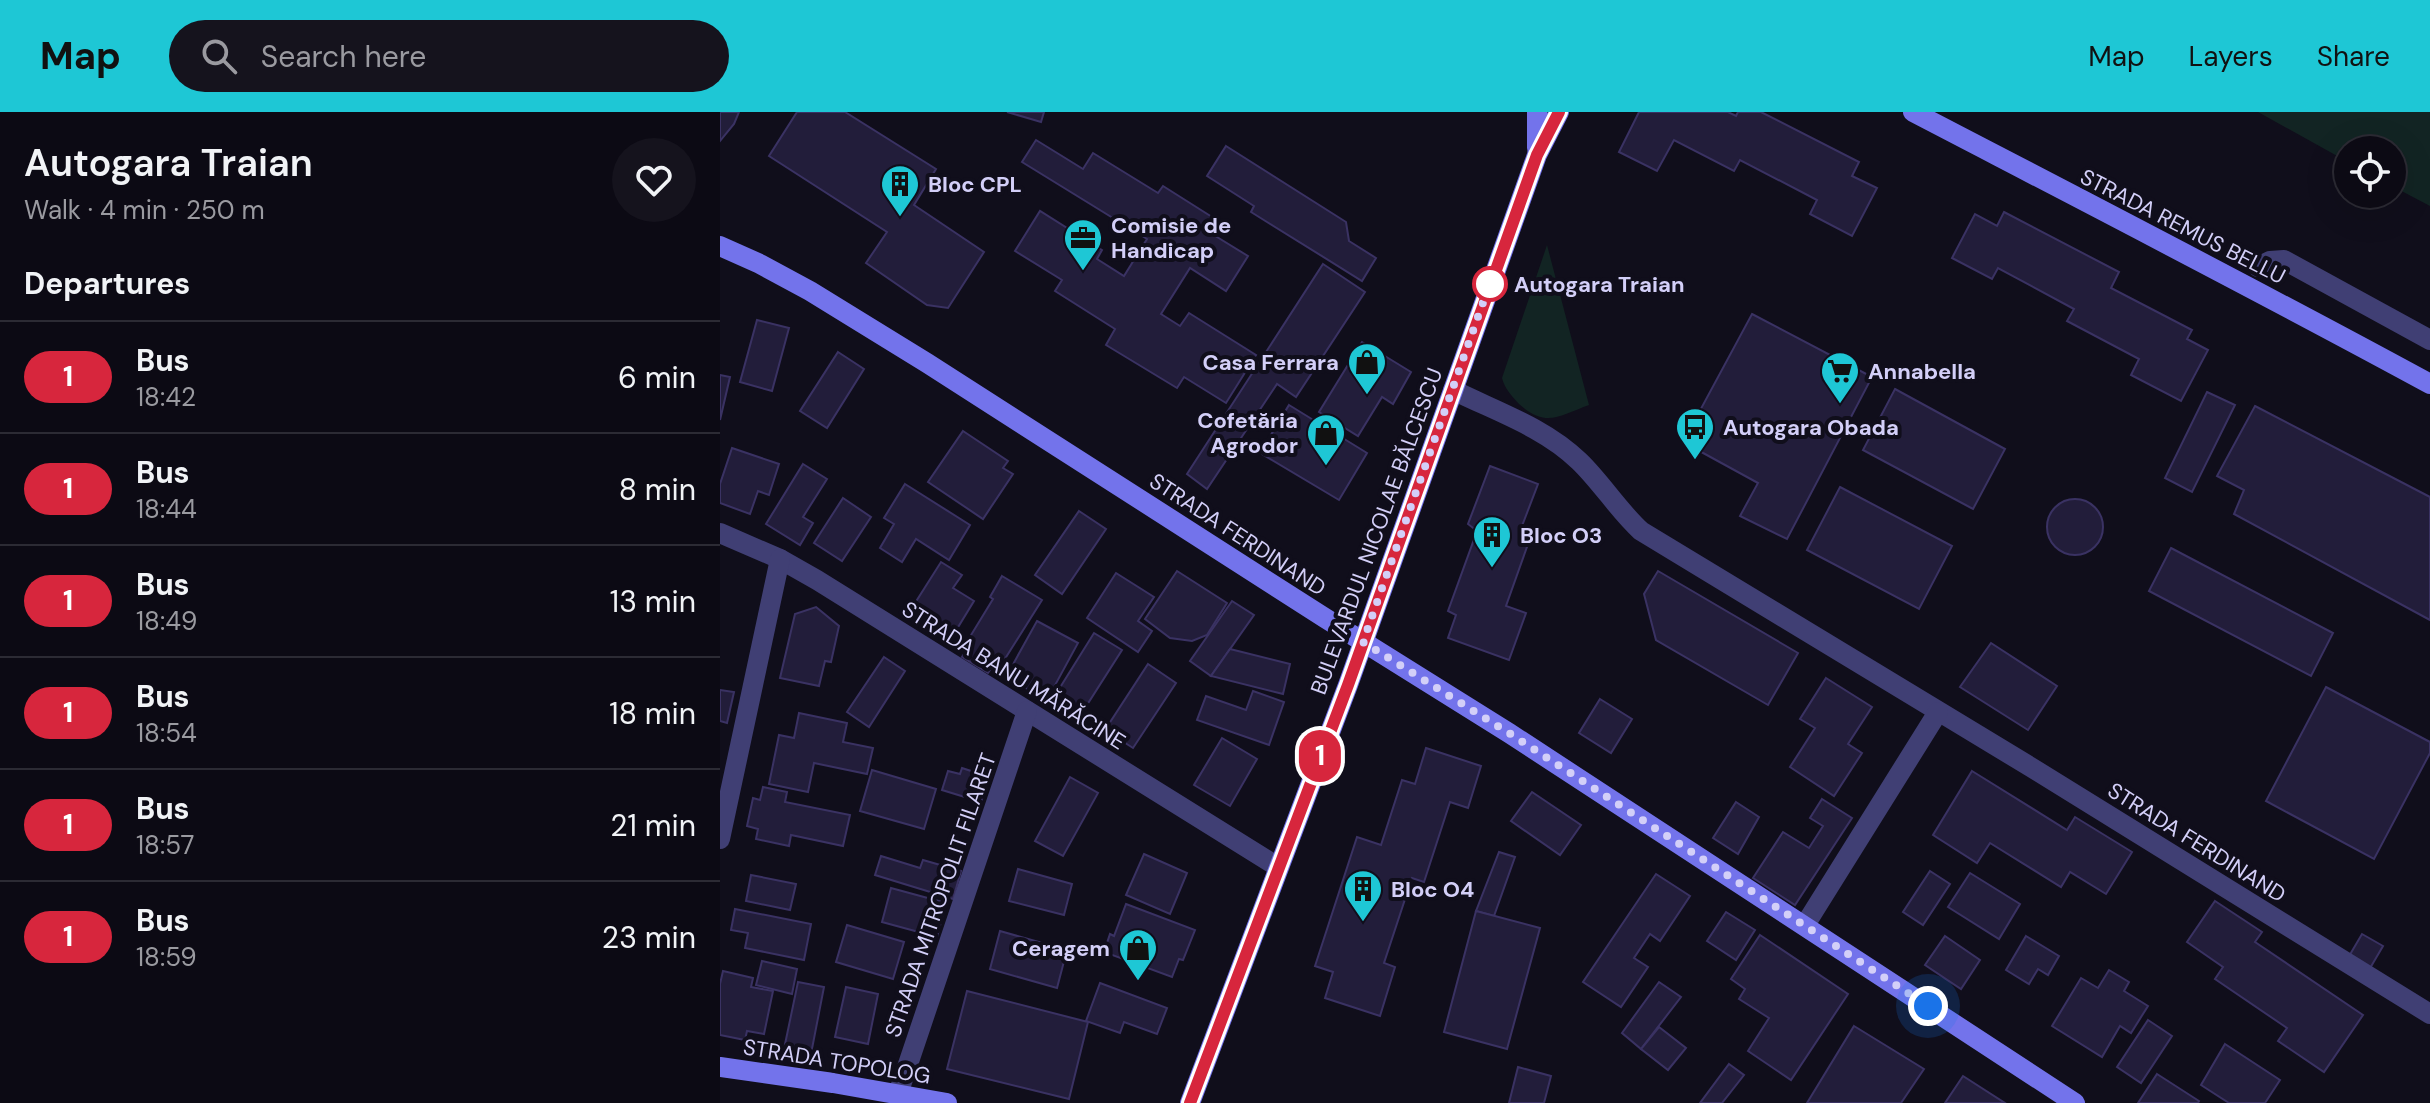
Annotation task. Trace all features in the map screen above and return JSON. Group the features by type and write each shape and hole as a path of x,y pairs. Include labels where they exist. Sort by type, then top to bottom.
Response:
{"main road":[{"name":"BULEVARDUL NICOLAE BĂLCESCU","path":"1537,112 1537,155"},
{"name":"BULEVARDUL NICOLAE BĂLCESCU","path":"1190,1103 1363,642 1537,155 1559,112"},
{"name":"STRADA REMUS BELLU","path":"1913,112 2430,384"},
{"name":"STRADA FERDINAND","path":"720,246 798,284 901,347 1509,733 2075,1103"},
{"name":"STRADA TOPOLOG","path":"720,1067 947,1103"}],"street":[{"path":"2258,267 2270,261 2284,260 2430,340"},
{"name":"STRADA FERDINAND","path":"1453,390 1539,431 1557,443 1579,461 1626,518 1641,531 2430,1014"},
{"name":"STRADA BANU MĂRĂCINE","path":"720,533 780,559 1278,867"},
{"path":"720,839 780,559"},
{"name":"STRADA MITROPOLIT FILARET","path":"898,1094 1027,711"},
{"path":"1805,925 1938,712"}],"shaded area":[{"path":"2258,112 2430,112 2430,206 2406,193 2406,136 2334,136 2334,154"},
{"path":"1547,245 1589,405 1553,418 1537,416 1519,404 1502,378"}],"building":[{"path":"720,112 739,112 720,141"},
{"name":"Bloc CPL","path":"797,112 845,112 936,169 914,205 984,252 948,308 927,305 866,263 887,232 769,156"},
{"path":"1007,112 1044,112 1041,122"},
{"path":"1639,112 1728,112 1736,116 1738,112 1761,112 1859,162 1852,176 1877,188 1852,236 1810,214 1817,200 1740,160 1734,171 1674,140 1657,171 1619,152"},
{"name":"Comisie de Handicap","path":"1036,140 1083,169 1093,153 1158,193 1163,186 1212,217 1204,229 1248,256 1226,291 1190,268 1161,314 1180,326 1189,313 1256,355 1226,403 1184,377 1177,388 1106,345 1115,329 1055,291 1062,280 1015,251 1040,211 1102,250 1097,259 1124,276 1147,239 1022,162"},
{"path":"1226,146 1346,222 1349,241 1376,258 1362,281 1251,212 1254,206 1207,176"},
{"path":"2004,212 2119,272 2111,288 2192,330 2187,339 2208,350 2181,401 2131,375 2139,359 2067,321 2074,309 1998,268 1992,279 1952,258 1975,214 1997,226"},
{"path":"1323,264 1365,292 1296,397 1277,384 1207,489 1187,474"},
{"path":"1752,314 1872,377 1787,539 1740,516 1758,483 1683,442"},
{"path":"757,320 789,328 772,391 740,382"},
{"path":"1362,342 1411,372 1393,404 1382,397 1358,436 1319,412"},
{"path":"838,352 864,369 827,428 800,411"},
{"path":"720,375 730,377 720,420"},
{"path":"1895,389 2005,449 1973,509 1863,450"},
{"path":"2207,392 2235,405 2192,492 2165,478"},
{"path":"1289,405 1367,453 1339,500 1260,453"},
{"path":"2255,406 2430,497 2430,620 2234,514 2244,490 2217,476"},
{"path":"963,431 1008,461 1003,468 1013,474 983,519 928,482"},
{"path":"732,448 779,464 769,495 758,491 750,514 720,503 720,484"},
{"path":"803,464 827,479 803,517 813,523 800,545 766,524"},
{"name":"Bloc O3","path":"1490,466 1538,484 1522,526 1533,530 1506,606 1526,613 1509,660 1448,638 1456,615 1448,611 1477,531 1468,524"},
{"path":"905,484 970,525 949,560 916,539 902,562 880,548 894,524 884,518"},
{"path":"1840,487 1952,546 1919,609 1807,550"},
{"path":"843,498 871,517 842,561 814,543"},
{"path":"2075,499 2095,507 2103,527 2095,547 2075,555 2055,547 2047,527 2055,507"},
{"path":"1079,511 1106,529 1062,594 1035,575"},
{"path":"2171,548 2333,633 2311,676 2149,591"},
{"path":"941,562 962,575 953,588 974,601 952,637 910,611"},
{"path":"1177,571 1227,603 1207,635 1192,641 1170,638 1145,619"},
{"path":"1658,571 1798,653 1768,705 1656,640 1644,594"},
{"path":"1116,573 1154,597 1138,621 1152,631 1138,652 1087,618"},
{"path":"1002,576 1042,600 1003,662 997,659 988,673 962,657"},
{"path":"1232,601 1254,615 1211,676 1190,661"},
{"path":"816,607 839,626 831,662 825,661 819,686 780,678 795,614"},
{"path":"1037,621 1078,643 1047,700 1006,677"},
{"path":"1094,633 1122,650 1078,719 1051,702"},
{"path":"1991,643 2057,686 2028,730 1960,687"},
{"path":"1230,649 1290,664 1283,694 1211,676"},
{"path":"884,657 905,671 869,727 847,712"},
{"path":"1148,664 1176,683 1133,748 1105,730"},
{"path":"1826,678 1872,707 1848,744 1862,753 1834,796 1790,767 1815,728 1800,719"},
{"path":"2326,687 2430,742 2430,753 2374,859 2266,801"},
{"path":"720,690 734,692 727,723 720,721"},
{"path":"1253,691 1284,702 1269,745 1197,720 1206,696 1246,710"},
{"path":"1600,699 1632,719 1611,753 1579,733"},
{"path":"799,713 847,723 843,742 873,748 867,774 814,763 808,792 769,784 779,735 794,738"},
{"path":"1222,738 1257,759 1230,806 1194,785"},
{"name":"Bloc O4","path":"1426,748 1481,766 1468,808 1450,802 1424,882 1412,878 1384,963 1395,967 1380,1016 1325,998 1333,972 1315,966 1357,837 1381,845 1402,780 1415,784"},
{"path":"962,768 980,774 978,780 987,783 981,802 942,790 948,771 960,774"},
{"path":"872,770 936,789 924,829 860,811"},
{"path":"1972,771 2067,830 2075,817 2132,852 2106,894 2070,872 2061,887 1990,843 1977,863 1933,835"},
{"path":"1070,777 1098,793 1063,856 1035,841"},
{"path":"763,787 787,792 785,802 850,815 843,846 791,835 789,846 756,839 758,829 747,826 753,798 760,800"},
{"path":"1532,792 1581,825 1560,855 1511,821"},
{"path":"1822,799 1852,818 1795,905 1753,878 1783,832 1809,848 1823,826 1810,818"},
{"path":"1736,802 1759,817 1738,854 1713,838"},
{"path":"1499,852 1515,857 1494,916 1476,911"},
{"path":"1144,854 1187,873 1170,914 1126,895"},
{"path":"881,856 920,868 923,860 961,871 953,899 875,875"},
{"path":"1018,869 1072,884 1064,915 1009,901"},
{"path":"1930,871 1950,884 1923,925 1903,912"},
{"path":"1970,873 2020,904 1999,939 1948,907"},
{"path":"1656,874 1690,896 1660,941 1650,934 1634,958 1648,967 1621,1007 1583,982"},
{"path":"751,875 796,884 790,910 746,901"},
{"path":"891,888 946,903 937,937 882,922"},
{"path":"2215,901 2262,932 2255,942 2363,1015 2324,1072 2278,1041 2287,1028 2215,979 2223,967 2187,942"},
{"path":"1126,904 1195,930 1183,960 1179,959 1172,977 1104,952 1110,934 1114,936"},
{"path":"735,909 811,924 804,960 745,948 748,933 731,930"},
{"path":"1476,911 1540,928 1507,1049 1444,1032"},
{"path":"1726,912 1755,930 1736,960 1707,941"},
{"path":"847,925 904,942 893,979 836,962"},
{"path":"1000,931 1067,950 1057,988 990,969"},
{"path":"2362,934 2383,946 2369,970 2348,958"},
{"path":"1760,935 1848,994 1791,1080 1748,1051 1769,1018 1739,999 1745,989 1731,979"},
{"path":"1945,936 1980,960 1961,989 1925,965"},
{"path":"2026,936 2059,956 2048,975 2038,969 2029,984 2006,970"},
{"path":"762,961 797,969 792,994 756,985"},
{"path":"2109,970 2129,982 2124,991 2148,1006 2131,1033 2120,1026 2102,1057 2052,1026 2081,978 2098,988"},
{"path":"723,971 753,978 751,987 773,991 764,1034 747,1031 745,1040 720,1035"},
{"path":"798,982 824,987 811,1054 784,1049"},
{"path":"1659,982 1681,997 1641,1049 1622,1033"},
{"path":"1100,983 1167,1008 1157,1034 1124,1022 1120,1033 1086,1021"},
{"path":"846,987 878,994 868,1044 835,1037"},
{"path":"967,991 1088,1022 1069,1099 947,1069"},
{"path":"2148,1020 2172,1036 2141,1083 2117,1067"},
{"path":"1854,1026 1924,1069 1901,1103 1807,1103"},
{"path":"1659,1027 1686,1048 1668,1070 1641,1049"},
{"path":"2225,1044 2280,1080 2265,1103 2229,1103 2201,1085"},
{"path":"1729,1064 1744,1075 1722,1103 1700,1103"},
{"path":"1518,1067 1551,1076 1544,1103 1509,1103"},
{"path":"2157,1074 2199,1101 2198,1103 2138,1103"},
{"path":"1963,1076 2005,1103 1945,1103"}],"bus line":[{"name":"1","path":"1190,1103 1348,685 1537,155 1559,112"}],"place":[{"name":"Bloc CPL","path":"900,218"},
{"name":"Comisie de Handicap","path":"1083,272"},
{"name":"Autogara Traian","path":"1490,284"},
{"name":"Casa Ferrara","path":"1367,396"},
{"name":"Annabella","path":"1840,405"},
{"name":"Autogara Obada","path":"1695,461"},
{"name":"Cofetăria Agrodor","path":"1326,467"},
{"name":"Bloc O3","path":"1492,569"},
{"name":"Bloc O4","path":"1363,923"},
{"name":"Ceragem","path":"1138,982"}],"route":[{"path":"1490,284 1491,280 1363,642 1509,733 1928,1006"}]}
